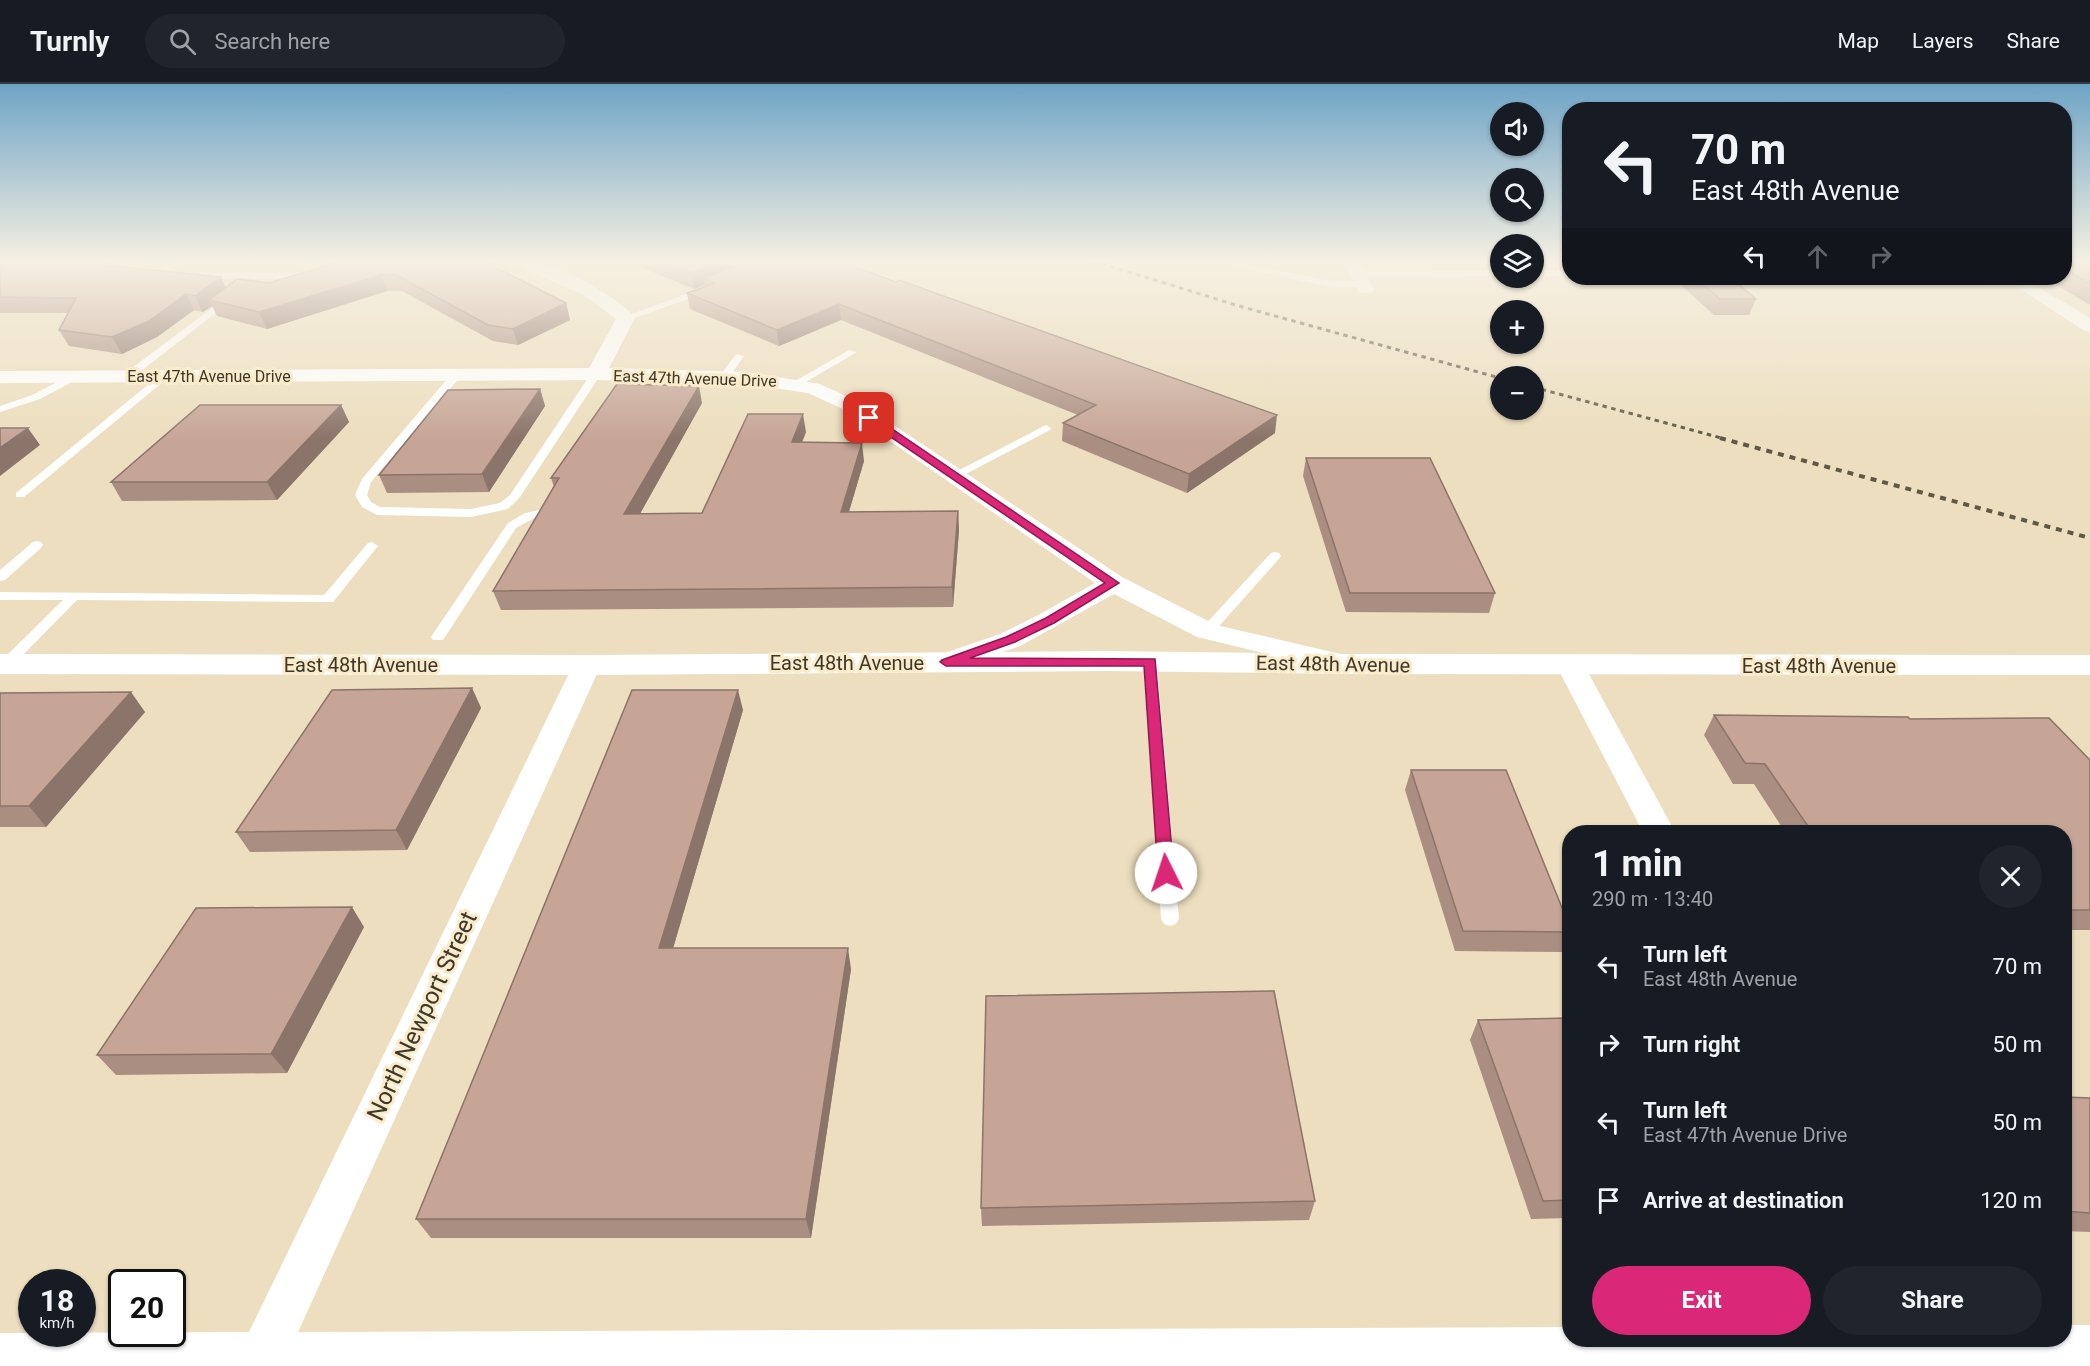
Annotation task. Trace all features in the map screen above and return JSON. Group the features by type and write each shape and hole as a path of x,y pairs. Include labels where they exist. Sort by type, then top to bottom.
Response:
{"street":[{"path":"596,374 615,343 625,321"},
{"name":"East 47th Avenue Drive","path":"0,377 596,374 724,377 795,384 831,395 852,406 1113,583 1207,631 1351,664"},
{"path":"946,662 1010,640 1050,621 1113,583"},
{"name":"East 48th Avenue","path":"3,664 587,665 1150,662 2090,665"},
{"name":"North Newport Street","path":"260,1361 587,665"},
{"path":"1570,665 1655,825"},
{"path":"0,1357 260,1361 961,1360 2090,1349"}],"lane":[{"path":"128,376 201,321"},
{"path":"795,384 852,352"},
{"path":"724,377 740,356"},
{"path":"456,374 366,481 361,495 366,504 377,511 471,513 504,507 514,498 596,374"},
{"path":"0,409 36,397 75,376"},
{"path":"20,495 165,376"},
{"path":"954,476 1046,428"},
{"path":"438,637 512,526 521,518 534,513 549,512"},
{"path":"0,577 37,545"},
{"path":"0,596 328,599 372,546"},
{"path":"1207,631 1275,556"},
{"path":"3,664 74,596"},
{"path":"1150,662 1170,919"}],"building":[{"path":"64,321 149,321 112,337 59,330"},
{"path":"480,321 530,321 513,329 488,325"},
{"path":"755,321 799,321 777,330"},
{"path":"882,321 1013,321 1277,415 1189,474 1063,423 1096,405"},
{"path":"617,384 699,386 624,514 702,513 748,414 803,414 792,442 862,443 841,512 958,511 952,587 493,591 559,478 551,478"},
{"path":"540,389 482,474 379,475 448,390"},
{"path":"200,405 341,405 267,482 111,482"},
{"path":"0,428 28,428 0,448"},
{"path":"1306,458 1430,458 1495,593 1350,593"},
{"path":"472,688 396,830 236,832 332,690"},
{"path":"632,690 738,690 659,948 848,948 806,1219 416,1219"},
{"path":"131,692 29,806 0,806 0,693"},
{"path":"1714,715 1908,717 1910,719 2049,718 2090,760 2090,910 2072,910 2072,825 1807,825 1765,764 1745,763"},
{"path":"1411,770 1506,770 1562,908 1562,932 1463,931"},
{"path":"352,907 271,1054 97,1055 196,908"},
{"path":"1274,991 1315,1201 981,1208 986,996"},
{"path":"1562,1018 1562,1200 1543,1201 1478,1020"},
{"path":"2072,1097 2090,1098 2090,1213 2072,1212"}],"railway":[{"path":"1293,321 1490,375"},
{"path":"1544,390 1725,439"},
{"path":"1720,438 2090,538"}],"route":[{"path":"869,418 1113,583 1050,621 1010,640 946,662 1150,662 1166,873"}]}
